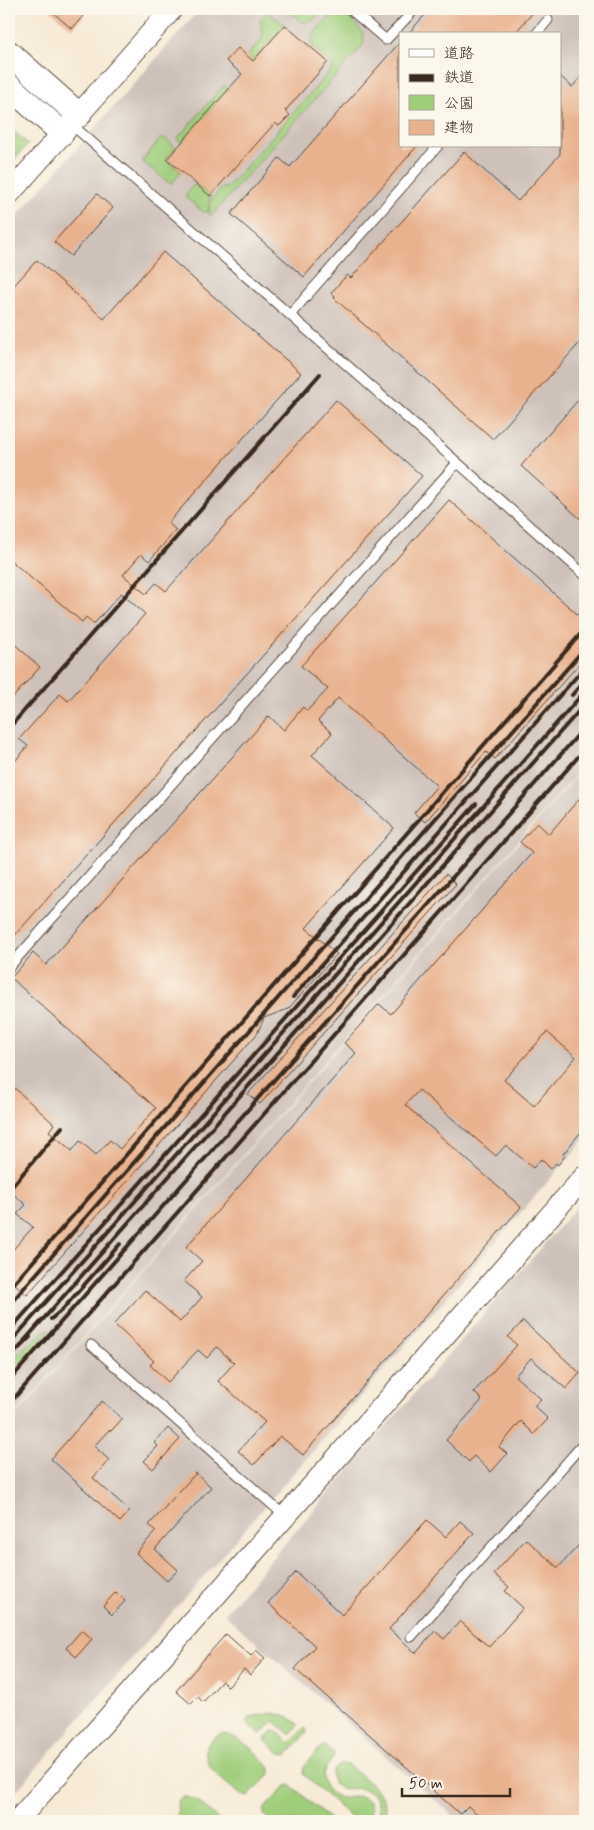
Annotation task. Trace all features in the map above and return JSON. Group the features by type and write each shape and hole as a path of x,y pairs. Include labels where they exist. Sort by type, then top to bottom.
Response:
{"main road":[{"path":"9,53 71,124"},
{"path":"9,86 71,124"}],"street":[{"path":"9,194 172,9"},
{"path":"17,1821 585,1176"}],"lane":[{"path":"350,9 386,40 415,9"},
{"path":"538,32 548,20"},
{"path":"71,124 585,575"},
{"path":"290,315 436,148"},
{"path":"9,966 457,463"},
{"path":"91,1345 286,1517"},
{"path":"411,1637 585,1442"}],"shaded area":[{"path":"200,9 585,9 585,765 9,1422 9,225"},
{"path":"585,767 585,1139 12,1796 9,1796 9,1424"},
{"path":"585,1197 585,1821 459,1821 224,1614"}],"green space":[{"path":"286,9 322,9 314,19 304,23"},
{"path":"268,12 285,25 253,61 247,56 262,39 263,34 260,20"},
{"path":"339,13 353,21 361,30 364,40 363,45 212,215 209,214 211,200 221,188 227,188 332,69 333,65 316,50 312,45 312,41 316,31 330,17"},
{"path":"224,85 229,89 181,143 177,139"},
{"path":"9,127 28,144 9,166"},
{"path":"161,138 166,139 176,148 166,159 181,172 172,183 168,182 142,161"},
{"path":"195,184 210,196 208,212 204,212 186,198 186,194"},
{"path":"48,1329 50,1331 9,1375 9,1363"},
{"path":"273,1713 287,1716 297,1723 298,1725 290,1735 274,1721 262,1733 258,1734 246,1722 250,1717"},
{"path":"305,1728 307,1733 287,1755 280,1754 266,1741 266,1737 274,1729 290,1743"},
{"path":"221,1734 241,1741 261,1757 270,1768 270,1774 248,1797 241,1795 216,1774 208,1761 207,1747 212,1739"},
{"path":"325,1745 334,1753 323,1774 326,1788 338,1797 361,1796 367,1800 371,1810 367,1821 355,1821 303,1774 304,1766"},
{"path":"342,1764 348,1765 362,1776 382,1797 385,1813 381,1821 376,1821 379,1811 377,1801 372,1793 362,1789 341,1788 334,1784 332,1772"},
{"path":"290,1785 332,1821 271,1821 264,1815 264,1809 285,1787"},
{"path":"183,1797 199,1802 220,1821 178,1821 177,1801"}],"building":[{"path":"49,9 89,9 72,29"},
{"path":"430,9 536,9 516,32 410,32"},
{"path":"285,25 328,62 285,111 290,115 279,126 275,123 210,196 167,159 242,74 226,61 238,48 253,61"},
{"path":"399,43 399,148 415,148 304,277 231,214 279,158 290,167"},
{"path":"585,73 585,337 493,439 334,298 331,293 347,275 351,278 464,152 518,201 560,154 560,148 562,148 562,78 572,87"},
{"path":"97,194 113,208 71,256 54,242"},
{"path":"163,252 301,373 168,523 176,530 149,561 141,554 123,575 146,594 156,583 166,591 336,400 422,476 9,942 9,768 28,746 19,739 60,694 68,701 145,614 121,593 94,624 86,617 82,622 9,559 9,291 37,260 104,319"},
{"path":"585,392 585,523 521,466"},
{"path":"449,500 585,621 585,657 495,759 486,752 425,822 414,813 437,786 338,698 318,721 332,733 312,755 394,828 306,928 337,954 288,1009 264,1018 257,1034 27,1295 9,1278 9,1254 33,1227 17,1214 26,1205 9,1190 9,1083 54,1124 49,1131 72,1151 80,1141 96,1155 110,1140 120,1149 156,1108 11,978 33,953 46,965 269,716 284,730 303,707 307,711 328,689 301,666"},
{"path":"9,639 40,667 9,702"},
{"path":"585,792 585,1127 563,1154 565,1156 558,1165 556,1163 551,1169 541,1159 533,1168 506,1145 496,1156 419,1090 405,1105 521,1207 303,1455 280,1436 254,1465 238,1451 265,1422 218,1381 234,1363 217,1347 207,1358 198,1350 168,1382 150,1365 154,1361 114,1324 145,1290 180,1322 202,1297 184,1281 202,1261 186,1247 356,1053 344,1043 379,1004 391,1014 532,853 520,842 537,823 549,834","holes":["547,1032 576,1057 534,1106 504,1080"]},
{"path":"446,874 456,884 260,1104 248,1094"},
{"path":"523,1321 580,1373 566,1389 531,1358 515,1376 541,1399 534,1406 548,1419 534,1434 521,1421 499,1447 507,1454 491,1472 474,1456 469,1462 446,1440 482,1400 474,1392 517,1345 508,1337"},
{"path":"102,1401 122,1419 94,1446 109,1460 93,1478 130,1511 120,1522 51,1459"},
{"path":"168,1428 180,1439 153,1469 144,1461 158,1446 154,1443"},
{"path":"196,1473 211,1487 155,1549 178,1570 167,1581 136,1553 156,1531 149,1525"},
{"path":"427,1520 446,1537 460,1521 474,1533 389,1629 416,1653 435,1631 444,1639 460,1621 489,1647 523,1608 505,1591 509,1587 494,1574 526,1539 558,1568 585,1538 585,1821 492,1821 488,1818 485,1821 468,1806 460,1814 295,1669 315,1646 268,1603 296,1572 342,1615"},
{"path":"116,1592 125,1601 112,1615 103,1606"},
{"path":"82,1630 92,1639 76,1657 66,1648"},
{"path":"226,1634 251,1656 256,1650 265,1658 250,1675 244,1669 228,1687 222,1681 203,1702 198,1697 191,1704 176,1691"}],"railway":[{"path":"9,728 320,374"},
{"path":"9,1289 585,629"},
{"path":"9,1305 585,648"},
{"path":"293,997 585,667"},
{"path":"572,695 585,680"},
{"path":"9,1344 585,691"},
{"path":"24,1341 585,704"},
{"path":"9,1381 585,727"},
{"path":"9,1404 585,749"},
{"path":"9,1331 476,804"},
{"path":"9,1190 62,1127"},
{"path":"51,1319 63,1309 120,1244"},
{"path":"9,1358 30,1337"}]}
